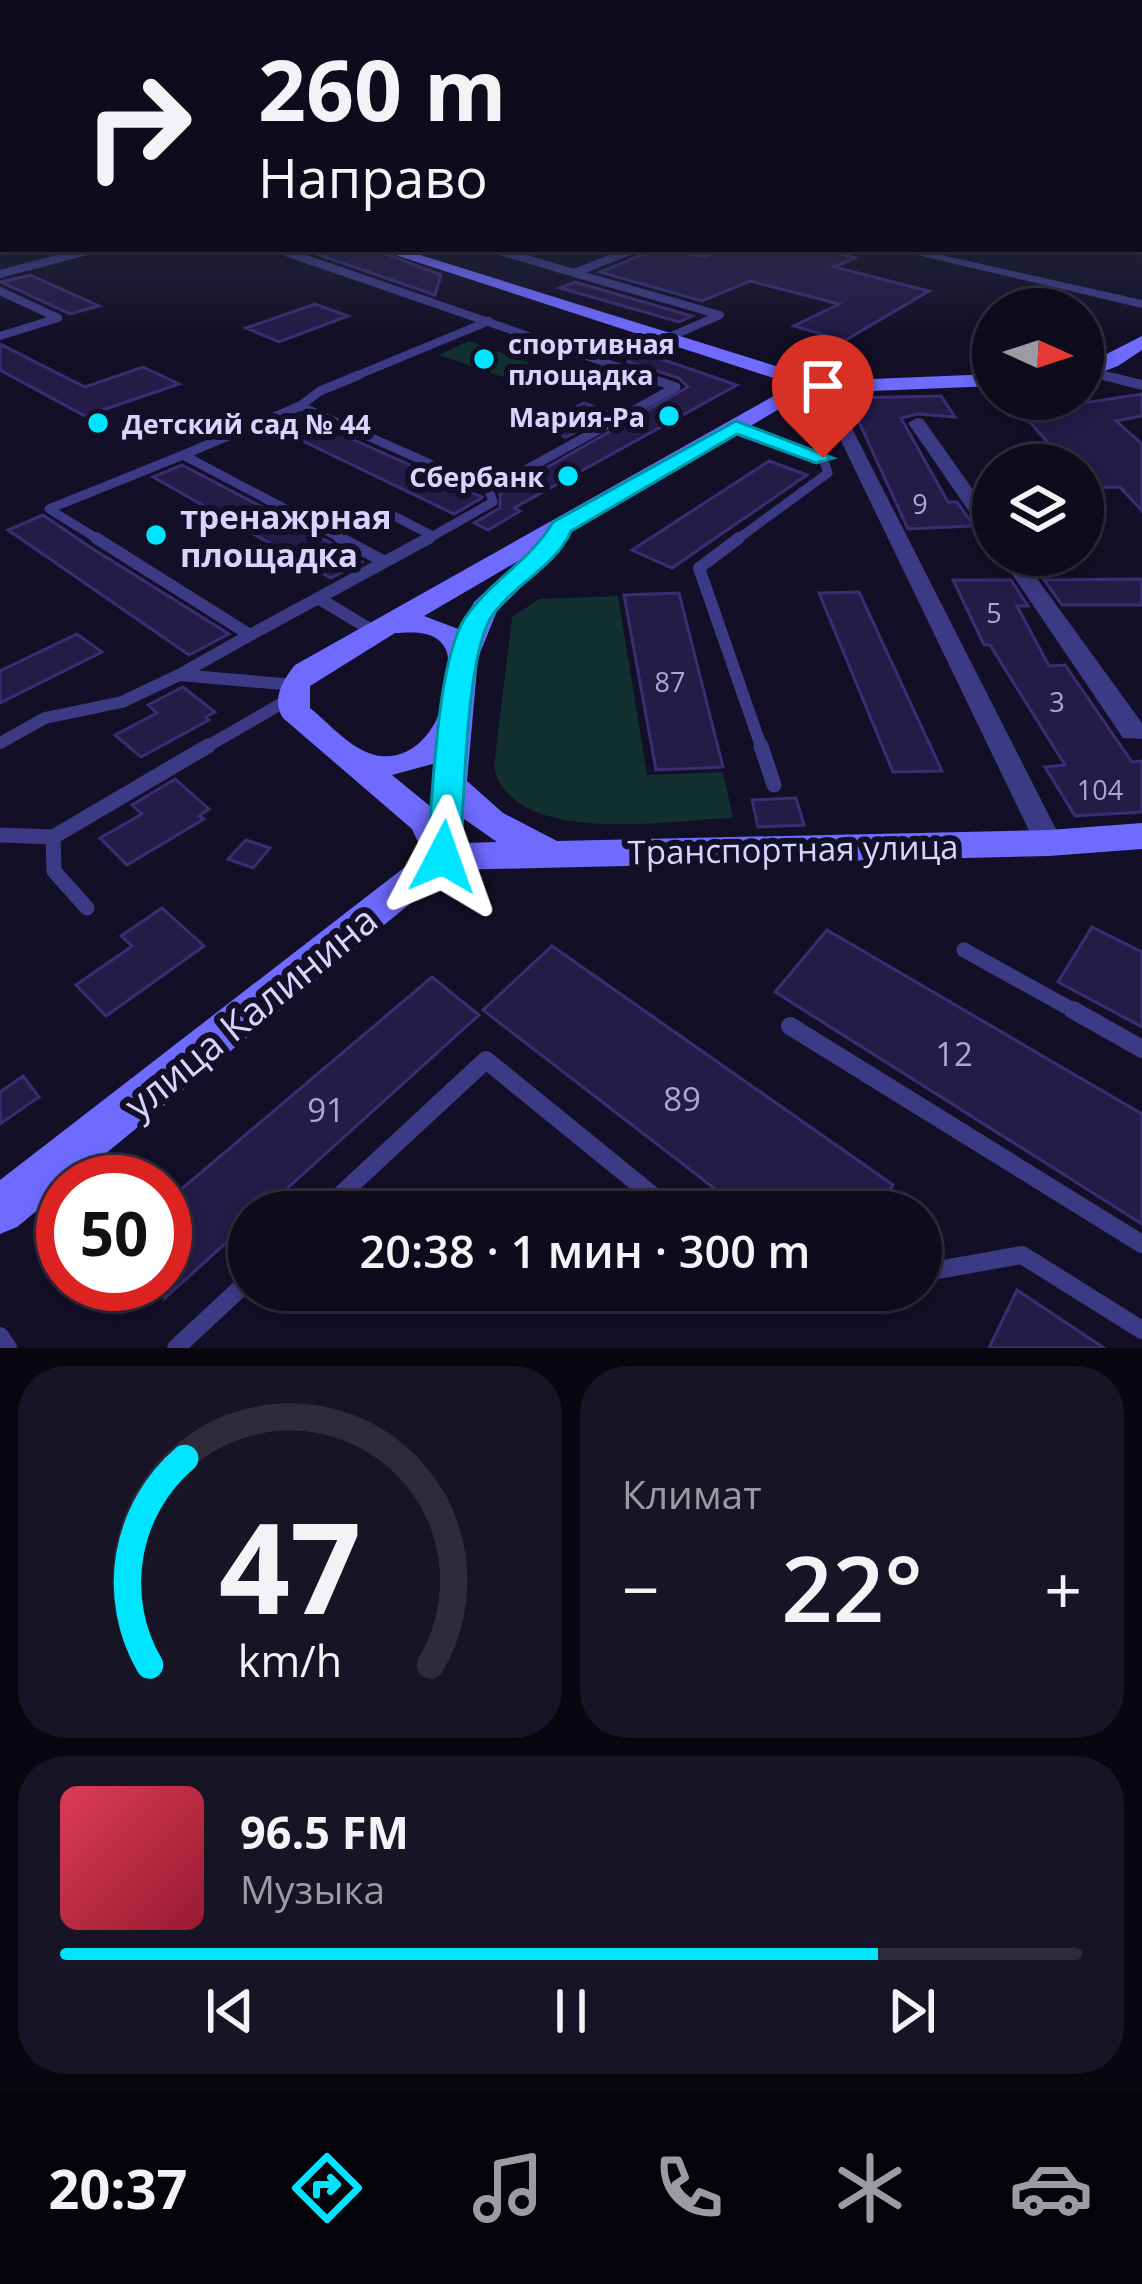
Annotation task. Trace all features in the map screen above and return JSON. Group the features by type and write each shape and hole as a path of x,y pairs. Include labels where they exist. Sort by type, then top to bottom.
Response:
{"main road":[{"path":"396,252 823,387"},
{"path":"1104,363 1142,342"},
{"path":"443,857 426,822 294,711 293,691 306,672 786,397 823,387 972,381"},
{"path":"443,857 463,658 484,608 554,543 561,527"},
{"path":"373,631 408,623 442,629 461,646 463,658"},
{"path":"338,752 376,765 399,764 439,747 455,721"},
{"path":"448,780 466,803 504,832 564,855"},
{"name":"Транспортная улица","path":"443,857 1140,838"},
{"name":"улица Калинина","path":"0,1210 443,857"}],"street":[{"path":"911,252 1142,304"},
{"path":"1104,377 1142,385"},
{"path":"823,387 1048,843"},
{"path":"917,423 972,502"},
{"path":"1024,576 1132,732 1142,731"}],"lane":[{"path":"0,274 83,252"},
{"path":"286,252 676,387 489,490"},
{"path":"503,252 720,315 668,338"},
{"path":"574,273 627,252"},
{"path":"0,291 58,318 0,336"},
{"path":"250,634 49,509 489,321"},
{"path":"0,743 45,718 122,702 179,675 493,502 489,490 299,406"},
{"path":"736,427 823,458 828,468 828,473 699,568 774,784"},
{"path":"184,454 385,562"},
{"path":"394,516 434,536"},
{"path":"319,598 373,631"},
{"path":"179,675 293,691"},
{"path":"0,835 53,837 293,691"},
{"path":"53,837 54,871 87,908"},
{"path":"964,950 1142,1049"},
{"path":"790,1026 1142,1244"},
{"path":"345,1191 486,1060 648,1191"},
{"path":"942,1269 1022,1255 1142,1330"},
{"path":"176,1348 228,1300"},
{"path":"0,1336 8,1348"}],"green space":[{"name":"спортивная площадка","path":"469,341 529,363 503,377 439,355"},
{"path":"618,596 647,775 723,772 733,818 597,824 530,809 507,793 494,767 512,617 539,599"}],"building":[{"path":"311,252 381,252 441,275 435,295"},
{"path":"649,252 705,257 717,252 834,252 855,258 834,267 929,291 844,341 794,326 839,304 750,281 702,301 600,272"},
{"path":"30,275 99,306 70,314 1,282"},
{"path":"575,282 692,316 679,322 560,288"},
{"path":"315,304 348,316 279,342 246,328"},
{"path":"0,344 85,387 143,367 179,384 85,416 0,370"},
{"path":"632,349 737,385 514,508 520,511 488,530 474,523 500,508 500,494 688,387 679,378 628,362"},
{"path":"1142,394 1142,416 1116,421 1142,444 1142,511 1120,487 1104,487 1104,444 1049,444 1028,420 1104,420 1104,400"},
{"path":"941,396 955,417 918,414 901,418 948,502 957,502 972,526 908,529 848,398"},
{"path":"584,403 611,413 566,437 538,427"},
{"path":"300,416 482,498 454,514 274,427"},
{"path":"769,461 807,475 672,568 632,550"},
{"path":"182,465 362,562 331,578 153,477"},
{"path":"43,515 229,634 189,655 8,530"},
{"path":"1142,579 1142,605 1062,605 1044,580"},
{"path":"953,580 1011,580 1028,606 1017,606 1049,666 1065,665 1132,762 1142,761 1142,812 1075,816 1045,767 1065,765 990,645 984,645"},
{"path":"859,592 942,771 893,772 819,593"},
{"path":"679,593 723,767 656,770 624,595"},
{"path":"77,634 102,652 0,703 0,671"},
{"path":"183,687 215,712 206,717 209,720 141,757 115,735 157,713 148,705"},
{"path":"175,779 209,809 199,816 204,819 127,865 100,838 142,814 132,805"},
{"path":"796,798 804,825 758,827 752,800"},
{"path":"246,840 270,848 253,868 228,859"},
{"path":"162,908 204,946 106,1016 76,985 132,946 121,936"},
{"path":"1092,927 1142,952 1142,1027 1058,982"},
{"path":"827,930 1142,1114 1142,1224 775,992"},
{"path":"552,946 893,1185 889,1191 718,1191 483,1010"},
{"path":"432,977 479,1015 284,1191 228,1191 228,1241 192,1274 192,1180"},
{"path":"23,1076 39,1097 0,1124 0,1092"},
{"path":"1017,1290 1104,1348 989,1348"}],"place":[{"name":"спортивная площадка","path":"484,359"},
{"name":"Мария-Ра","path":"669,416"},
{"name":"Детский сад № 44","path":"98,423"},
{"name":"Сбербанк","path":"568,476"},
{"name":"тренажрная площадка","path":"156,535"}],"route":[{"path":"443,857 463,658 474,624 493,596 554,543 561,527 736,427 823,458"}]}
